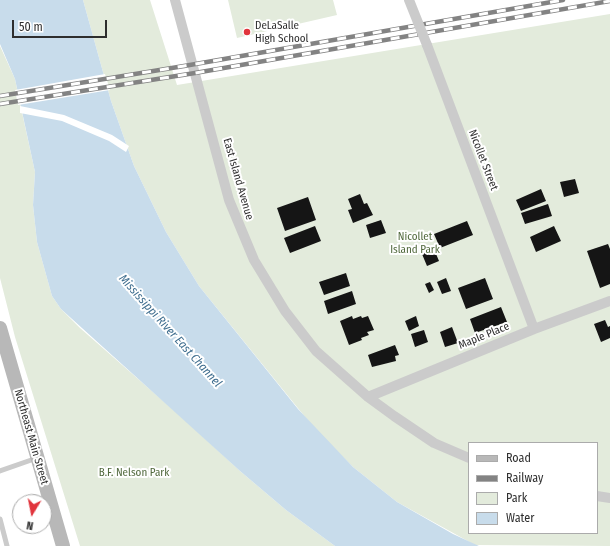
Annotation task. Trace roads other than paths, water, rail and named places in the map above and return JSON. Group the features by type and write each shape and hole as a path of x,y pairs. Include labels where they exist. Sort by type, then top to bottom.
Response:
{"street":[{"name":"East Island Avenue","path":"175,0 229,200 254,260 285,311 316,351 368,397 434,443 468,458"},
{"name":"Nicollet Street","path":"409,0 534,329"},
{"name":"Maple Place","path":"368,397 534,329 610,301"},
{"name":"Northeast Main Street","path":"0,331 63,546"},
{"path":"598,496 610,498"}],"lane":[{"path":"0,471 37,458"},
{"path":"0,519 7,546"}],"water":[{"name":"Mississippi River East Channel","path":"0,0 83,0 111,101 134,166 166,232 199,286 298,409 353,467 397,502 453,534 479,546 335,546 286,510 240,471 61,309 52,296 37,242 33,205 35,172 15,79 0,44"}],"railway":[{"path":"0,96 184,66 563,0"},
{"path":"0,104 195,73 610,1"}],"place":[{"name":"DeLaSalle High School","path":"247,32"}],"park label":[{"name":"Nicollet Island Park","path":"415,243"},
{"name":"B.F. Nelson Park","path":"134,473"}]}
